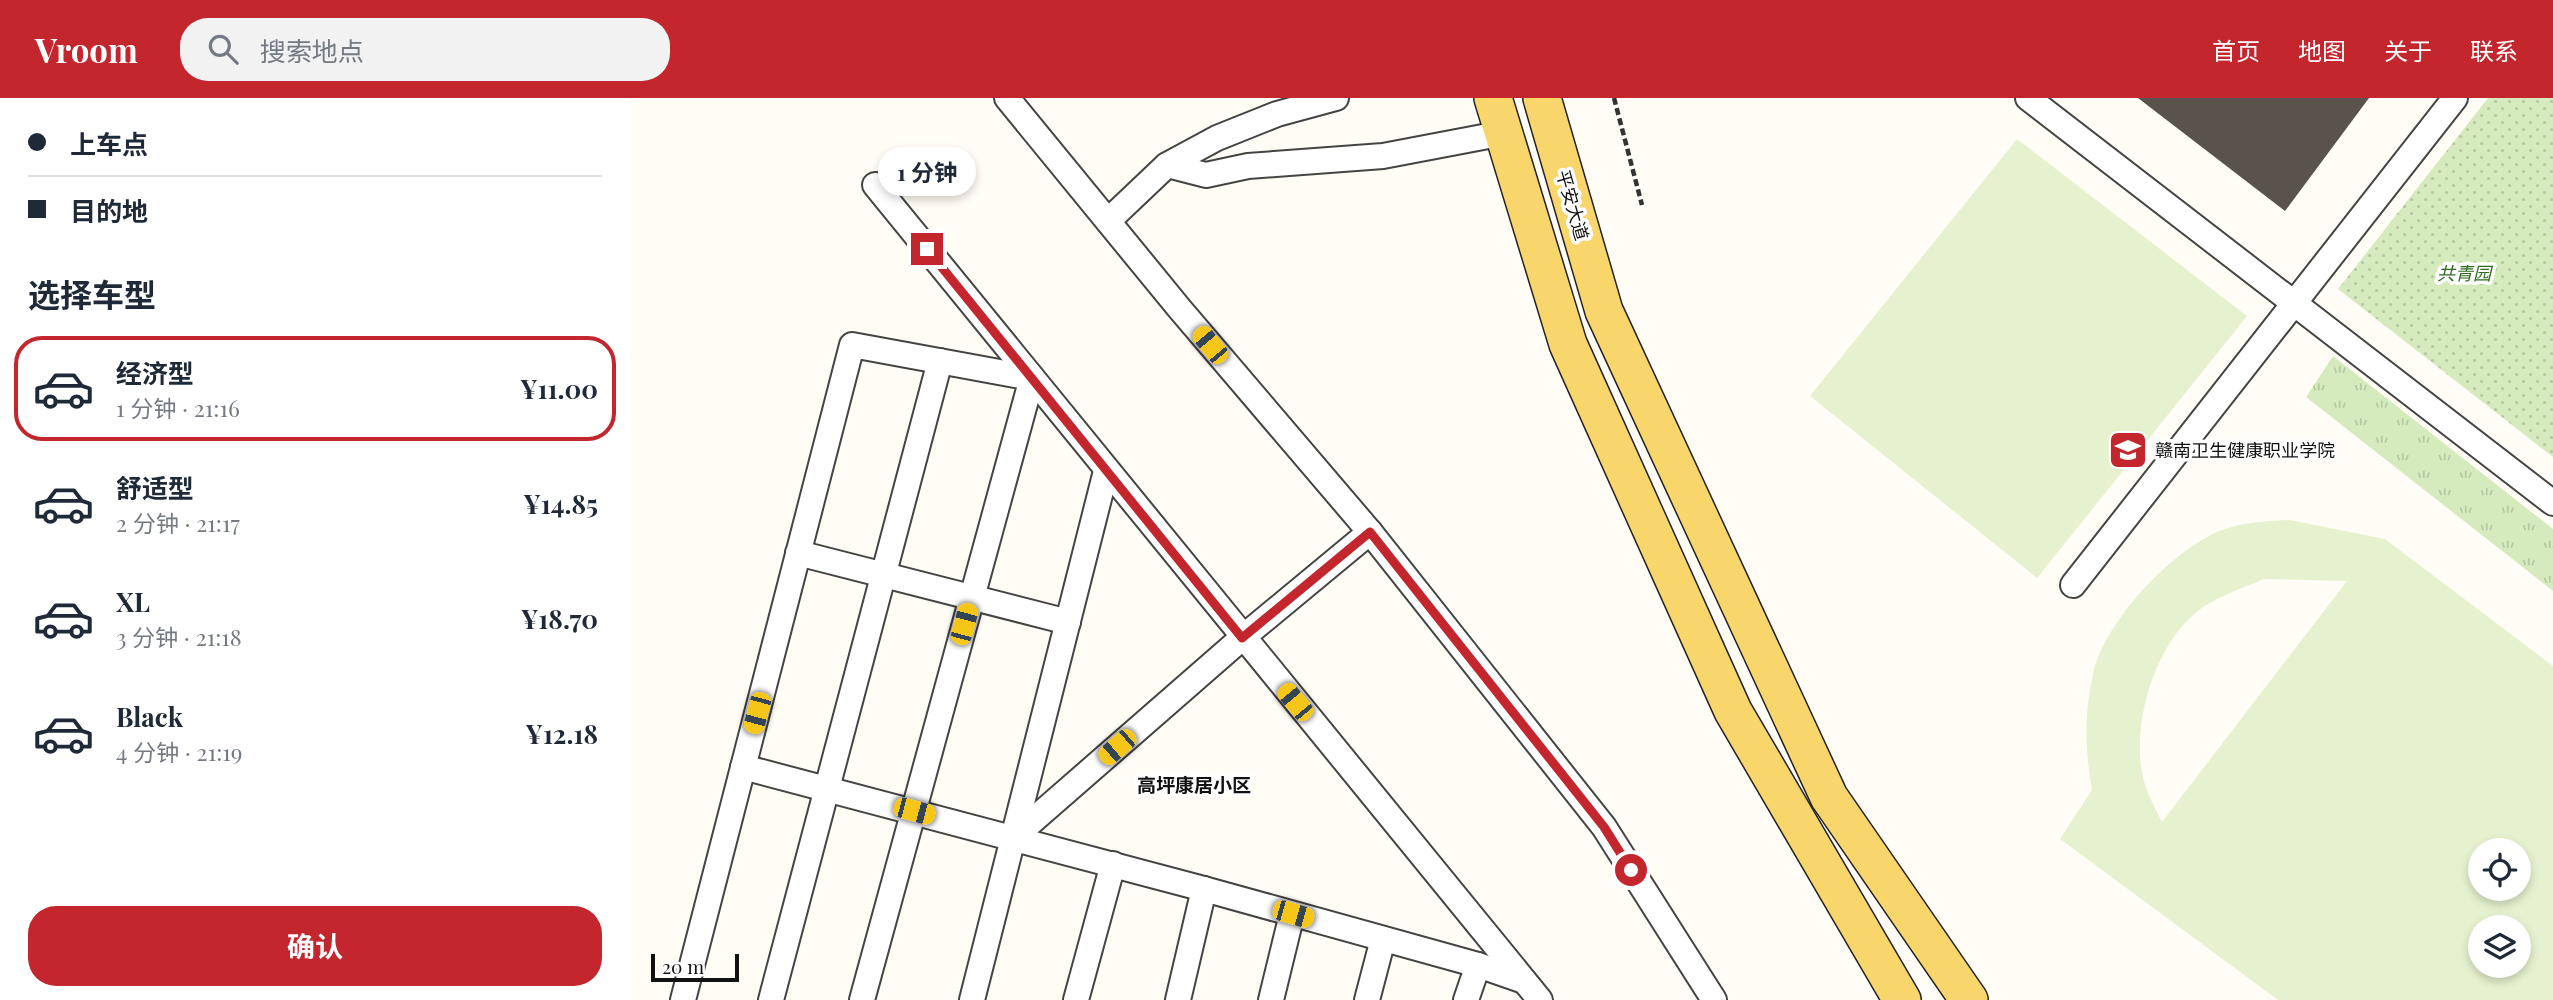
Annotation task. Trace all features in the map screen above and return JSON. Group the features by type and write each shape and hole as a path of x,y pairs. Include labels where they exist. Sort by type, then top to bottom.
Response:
{"main road":[{"path":"1493,98 1569,344 1732,711 1902,1000"},
{"name":"平安大道","path":"1542,98 1604,311 1829,797 1969,1000"}],"street":[{"path":"1007,98 1370,532 1604,827 1714,1000"},
{"path":"1108,221 1167,165 1217,138 1265,119 1336,98"},
{"path":"2028,98 2553,503"},
{"path":"2073,585 2455,98"},
{"path":"1167,165 1206,175 1248,166 1383,156 1504,134"},
{"path":"875,185 1532,991"},
{"path":"683,1000 852,345 1032,379"},
{"path":"771,1000 940,361"},
{"path":"862,1000 1032,379"},
{"path":"972,1000 1106,471"},
{"path":"1014,837 1242,638 1370,532"},
{"path":"798,552 1068,622"},
{"path":"743,766 1014,837 1478,965 1532,991"},
{"path":"1076,1000 1113,864"},
{"path":"1178,1000 1204,890"},
{"path":"1271,1000 1293,914"},
{"path":"1367,1000 1382,939"},
{"path":"1466,1000 1478,965"}],"path":[{"path":"1614,98 1642,205"}],"green space":[{"name":"共青园","path":"2488,98 2553,98 2553,457 2338,289"},
{"path":"2017,139 2247,316 2037,578 1810,396"},
{"path":"2333,356 2553,529 2553,591 2306,397"},
{"path":"2290,520 2385,539 2553,666 2553,1000 2278,1000 2060,839 2092,790 2086,732 2088,703 2093,674 2109,635 2138,596 2172,561 2217,532 2258,522","holes":["2264,579 2347,581 2162,822 2145,785 2140,732 2143,711 2156,670 2176,634 2205,606"]}],"building":[{"path":"2138,98 2369,98 2285,211"}],"place":[{"name":"赣南卫生健康职业学院","path":"2128,450"}],"district":[{"name":"高坪康居小区","path":"1194,784"}],"route":[{"path":"927,249 1242,638 1370,532 1604,827 1631,870"}]}
